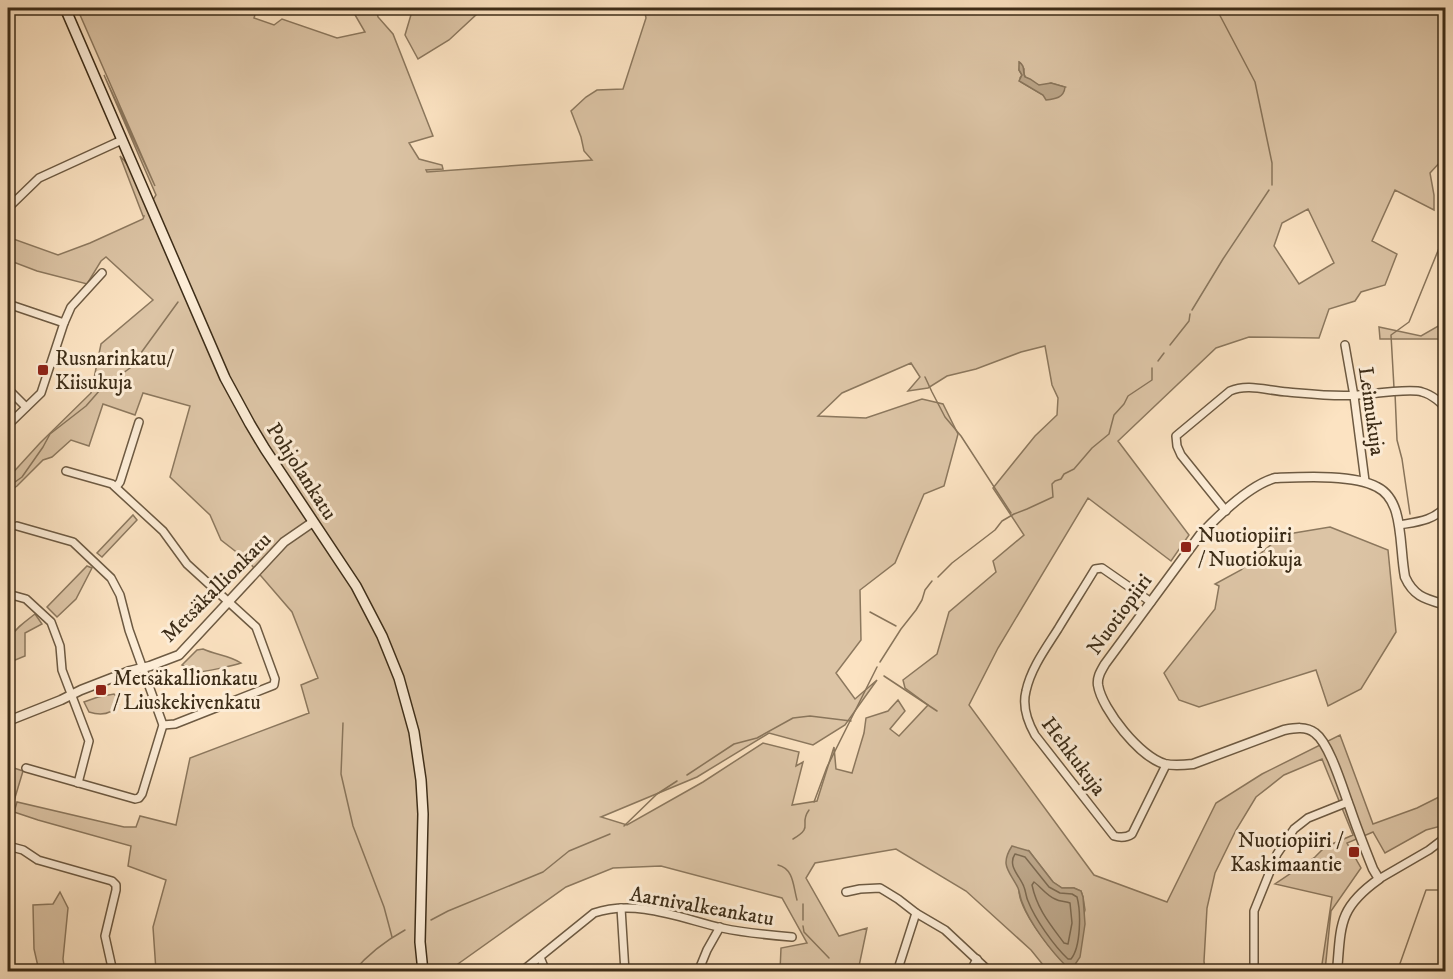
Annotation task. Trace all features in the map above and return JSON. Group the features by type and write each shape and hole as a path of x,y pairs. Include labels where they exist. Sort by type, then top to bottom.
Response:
{"main road":[{"name":"Pohjolankatu","path":"65,8 225,378 249,424 356,586 382,636 399,678 414,732 422,780 420,942 423,972"}],"street":[{"path":"8,208 39,178 122,140"},
{"path":"8,425 41,393 71,307 102,273"},
{"path":"8,304 64,323"},
{"name":"Leimukuja","path":"1345,345 1365,481"},
{"path":"1226,511 1181,455 1176,436 1230,391 1239,387 1250,387 1354,396 1419,391 1431,396 1444,407 1446,412"},
{"path":"8,389 26,407"},
{"path":"116,487 120,482 139,422"},
{"path":"66,471 116,487 163,531 187,564 256,627 275,679 274,685 175,724 163,724"},
{"name":"Nuotiopiiri","path":"1166,765 1132,742 1106,707 1098,684 1099,674 1200,535 1226,511 1267,480 1332,478 1365,481 1382,490 1391,499 1399,525 1404,577 1412,590 1424,598 1446,605"},
{"path":"1399,525 1426,520 1442,511 1446,506"},
{"name":"Metsäkallionkatu","path":"8,720 81,690 179,655 285,542 313,522"},
{"path":"17,526 73,542 111,578 120,595 129,630 163,724 139,798 135,799 26,768"},
{"name":"Hehkukuja","path":"1151,603 1102,568 1095,570 1030,677 1025,692 1026,720 1035,735 1114,836 1121,838 1132,834 1166,765"},
{"path":"8,594 26,599 51,622 60,646 62,670 89,741 78,783"},
{"path":"1166,765 1193,764 1284,730 1305,728 1315,733 1321,738 1335,767 1373,869 1379,879"},
{"path":"1254,972 1254,911 1277,854 1294,829 1308,818 1347,802"},
{"path":"1337,972 1342,922 1348,909 1365,889 1446,837"},
{"path":"8,846 22,850 38,860 112,881 116,885 105,936 113,972"},
{"path":"846,892 880,888 916,914 945,930 990,972"},
{"name":"Aarnivalkeankatu","path":"521,972 594,913 608,908 633,908 676,915 753,934 792,937"},
{"path":"621,908 625,972"},
{"path":"897,972 916,914"},
{"path":"698,972 720,927"},
{"path":"540,957 546,972"},
{"path":"970,972 977,959"}],"shaded area":[{"path":"77,8 257,8 254,18 274,25 282,19 337,38 365,32 351,8 376,8 378,17 393,34 433,136 409,143 419,159 442,165 443,169 426,170 427,172 592,160 584,151 571,111 597,90 623,89 646,18 644,8 1445,8 1445,151 1443,159 1430,173 1434,210 1395,190 1372,241 1397,254 1385,285 1361,292 1355,301 1329,309 1319,338 1249,337 1216,348 1118,441 1189,535 1171,561 1088,498 998,648 969,705 1094,875 1167,902 1216,803 1262,774 1340,735 1373,824 1417,808 1445,794 1445,825 1426,830 1385,853 1373,832 1347,843 1361,868 1331,911 1325,971 1321,971 1332,897 1275,884 1315,857 1325,847 1353,835 1322,759 1284,775 1256,797 1236,830 1215,873 1207,908 1205,971 1048,971 1031,950 966,891 896,849 815,863 806,878 839,936 867,928 858,971 780,971 781,948 807,943 782,898 661,866 613,868 566,887 448,971 156,971 153,927 166,880 128,866 131,846 14,812 17,802 124,827 136,827 140,816 176,825 190,758 309,713 301,685 318,678 292,612 248,561 221,540 210,515 170,477 190,406 143,393 135,415 103,404 89,446 71,440 52,457 43,460 8,492 8,478 91,393 101,344 153,300 106,257 87,284 37,271 8,260 8,237 58,255 143,219 144,216 120,156 132,173 148,208 156,195 104,75 155,186","holes":["1020,63 1026,77 1035,84 1043,86 1051,83 1065,87 1043,95 1021,82 1022,75 1019,70","1308,209 1334,263 1299,284 1274,246 1282,223","1045,346 1052,385 1058,398 1057,415 1035,436 993,488 1024,535 993,561 996,572 949,612 937,654 903,680 905,688 928,705 899,736 890,729 905,711 898,700 888,711 866,718 852,773 836,769 834,747 817,801 792,805 803,762 796,766 799,752 763,743 703,782 627,825 601,817 697,777 769,733 813,745 845,725 877,680 855,699 836,673 861,640 860,590 895,563 924,494 944,486 958,434 943,404 922,399 866,418 818,416 842,393 911,363 920,377 908,391 928,388 947,376 976,369 1021,352","1029,851 1053,882 1062,888 1074,888 1081,891 1085,910 1068,967 1037,930 1024,907 1019,888"]},
{"path":"413,8 480,8 478,13 449,40 418,59 405,35"},
{"path":"1445,320 1445,339 1380,339 1379,327 1421,336"},
{"path":"133,515 137,520 102,557 97,553"},
{"path":"1330,527 1388,550 1396,632 1361,689 1328,706 1316,670 1199,707 1179,700 1164,673 1215,609 1219,586 1215,584 1241,570 1280,537"},
{"path":"87,566 92,568 76,599 57,617 47,607"},
{"path":"35,614 42,624 25,633 25,656 8,663 10,639 21,625"},
{"path":"203,649 241,663 199,672 182,665 197,650"},
{"path":"114,694 119,704 106,713 89,712 84,702 98,697"},
{"path":"8,766 23,771 8,821"},
{"path":"60,892 68,908 63,959 65,971 39,971 34,949 33,905 53,904"}],"water":[{"path":"1019,62 1025,77 1039,85 1051,83 1065,87 1063,94 1046,100 1043,95 1019,81 1022,75"},
{"path":"1012,846 1029,851 1053,882 1062,888 1074,888 1081,891 1085,924 1080,957 1074,966 1068,968 1055,954 1026,910 1006,864"}],"waterway":[{"path":"1216,8 1255,82 1272,163 1272,185"},
{"path":"1192,310 1269,190"},
{"path":"1394,388 1391,335 1409,322 1446,231"},
{"path":"8,487 22,477 50,434 86,406 100,390 130,368 178,302"},
{"path":"1170,345 1189,321 1190,314"},
{"path":"1158,361 1164,353"},
{"path":"938,577 952,563 995,530 1002,521 1053,497 1052,484 1074,469 1092,448 1109,434 1114,415 1128,396 1152,380 1152,368"},
{"path":"925,377 945,417 961,436 1011,513"},
{"path":"1395,393 1397,440 1410,514"},
{"path":"880,662 916,610 932,581"},
{"path":"870,612 896,626"},
{"path":"814,802 827,767 877,667"},
{"path":"884,676 937,711"},
{"path":"687,775 734,744 757,738 793,718 810,716 851,721"},
{"path":"343,723 341,774 353,826 384,907 392,937"},
{"path":"624,826 657,794 677,781"},
{"path":"793,839 805,828 805,819 809,810"},
{"path":"431,920 543,872 569,851 610,834"},
{"path":"778,865 790,874 797,900"},
{"path":"1397,972 1426,890 1446,890"},
{"path":"803,904 803,920"},
{"path":"803,926 804,932 829,958"},
{"path":"353,972 377,948 405,930"}],"place":[{"name":"Rusnarinkatu/ Kiisukuja","path":"43,370"},
{"name":"Nuotiopiiri / Nuotiokuja","path":"1186,547"},
{"name":"Metsäkallionkatu / Liuskekivenkatu","path":"101,690"},
{"name":"Nuotiopiiri / Kaskimaantie","path":"1354,852"}]}
